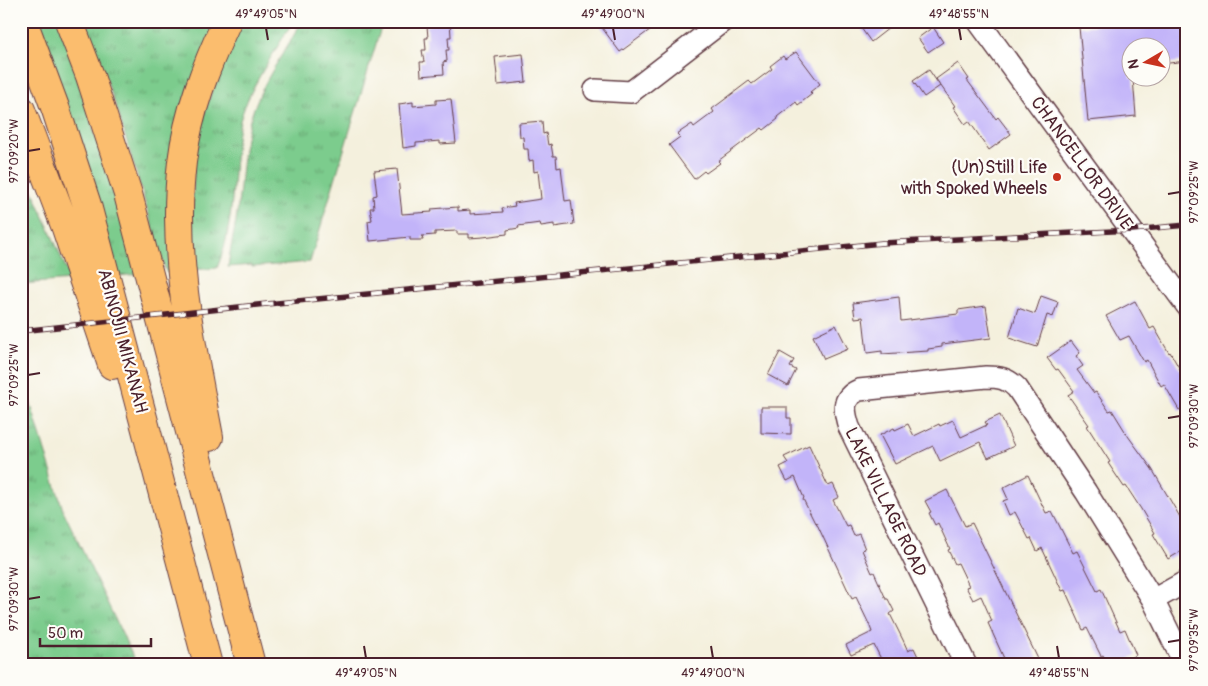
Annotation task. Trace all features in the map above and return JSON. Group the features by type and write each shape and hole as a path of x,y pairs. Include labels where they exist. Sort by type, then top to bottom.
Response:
{"main road":[{"name":"ABINOJII MIKANAH","path":"23,21 56,110 87,205 208,665"},
{"path":"69,21 96,93 128,194 251,665"},
{"path":"227,21 207,66 191,116 182,161 179,220 185,300 216,470 229,579"},
{"path":"21,110 66,228 136,442 178,550"}],"street":[{"path":"595,90 631,92 723,21"},
{"name":"CHANCELLOR DRIVE","path":"978,21 1187,306"},
{"name":"LAKE VILLAGE ROAD","path":"966,665 849,427 844,413 846,401 851,394 859,390 986,377 1004,378 1012,382 1086,492 1153,600 1185,665"},
{"path":"1153,600 1187,581"}],"green space":[{"path":"32,21 59,21 140,274 116,276"},
{"path":"85,21 219,21 173,272 166,272 118,112"},
{"path":"234,21 293,21 254,86 242,113 230,216 223,251 217,268 193,270 191,241 195,143"},
{"path":"302,21 383,21 310,262 228,267 250,120 264,86"},
{"path":"21,163 71,280 21,284"},
{"path":"21,372 63,510 137,665 21,665"}],"building":[{"path":"430,21 450,21 451,37 448,37 449,50 446,50 447,61 443,62 444,74 421,76 420,62 424,62 422,50 426,50 425,38 428,38 427,26 431,25"},
{"path":"597,21 662,21 620,52"},
{"path":"856,21 898,21 871,42"},
{"path":"1139,21 1187,21 1187,61 1170,63 1170,38 1120,38 1120,88 1134,88 1136,116 1088,121 1079,27"},
{"path":"933,27 943,42 928,52 918,38"},
{"path":"796,52 820,84 810,92 812,94 798,105 796,102 764,130 762,128 718,161 720,163 706,173 704,171 694,179 669,145 680,137 677,134 692,124 694,127 714,112 712,109 749,81 752,84 772,69 770,66 783,56 785,59"},
{"path":"523,54 526,82 498,85 495,57"},
{"path":"958,63 969,79 967,80 996,119 998,117 1011,134 989,150 969,121 965,124 936,79"},
{"path":"929,70 940,86 924,97 913,81"},
{"path":"451,99 456,143 440,144 440,141 416,143 416,146 403,148 399,104 413,102 413,106 436,104 436,100"},
{"path":"542,121 543,134 546,133 548,145 551,144 553,156 556,156 557,168 561,167 565,201 571,200 574,224 554,227 554,224 541,226 540,223 518,226 519,228 507,230 507,234 483,237 469,238 469,234 457,234 457,231 435,232 435,235 422,236 423,240 410,240 410,237 370,241 368,221 372,220 370,208 374,208 373,196 377,195 374,171 397,169 402,214 432,212 431,209 458,207 458,211 470,210 470,214 503,212 502,208 515,206 514,203 541,199 538,171 534,172 533,160 529,161 528,149 524,149 523,137 520,137 519,123"},
{"path":"1041,296 1058,302 1053,317 1047,315 1037,347 1009,338 1018,308 1035,314"},
{"path":"899,297 901,321 958,314 958,310 986,306 991,338 942,344 942,347 928,349 928,351 882,354 882,351 867,353 863,317 855,318 853,303"},
{"path":"1135,301 1150,329 1154,327 1187,382 1187,406 1179,410 1164,384 1161,386 1147,360 1144,362 1129,336 1120,340 1106,316"},
{"path":"836,325 848,349 824,359 813,336"},
{"path":"1071,341 1080,353 1076,356 1083,366 1077,370 1109,411 1112,410 1152,469 1187,529 1187,548 1168,559 1141,509 1108,463 1110,462 1087,426 1089,425 1068,395 1074,391 1058,369 1056,370 1047,358"},
{"path":"780,352 794,360 790,367 796,370 788,386 768,375"},
{"path":"761,407 787,407 787,418 791,418 791,434 761,433"},
{"path":"1000,415 1014,446 988,458 980,442 940,461 933,446 895,464 880,435 908,424 914,436 939,424 940,426 953,420 961,437 987,425 985,422"},
{"path":"809,445 828,486 833,484 839,497 833,500 846,526 849,525 854,536 859,534 865,549 862,550 872,573 874,572 886,599 888,599 894,611 890,614 908,651 914,648 922,665 884,665 874,645 851,655 846,645 872,632 869,624 856,597 852,599 816,522 803,499 795,477 787,481 780,467 788,463 784,457"},
{"path":"1028,475 1046,513 1052,511 1073,553 1077,551 1097,591 1101,589 1120,631 1125,629 1136,655 1126,660 1128,665 1108,665 1103,655 1101,656 1087,628 1083,630 1065,590 1062,591 1042,548 1037,551 1015,512 1009,515 1003,501 1008,499 1003,488"},
{"path":"947,490 965,526 972,523 1038,659 1027,665 1007,665 988,623 992,621 981,596 973,600 966,587 969,586 958,563 955,564 948,550 950,549 938,523 935,525 929,513 931,512 925,501"}],"railway":[{"path":"21,331 257,305 882,243 1132,230 1187,225"}],"place":[{"name":"(Un)Still Life with Spoked Wheels","path":"1057,177"}]}
